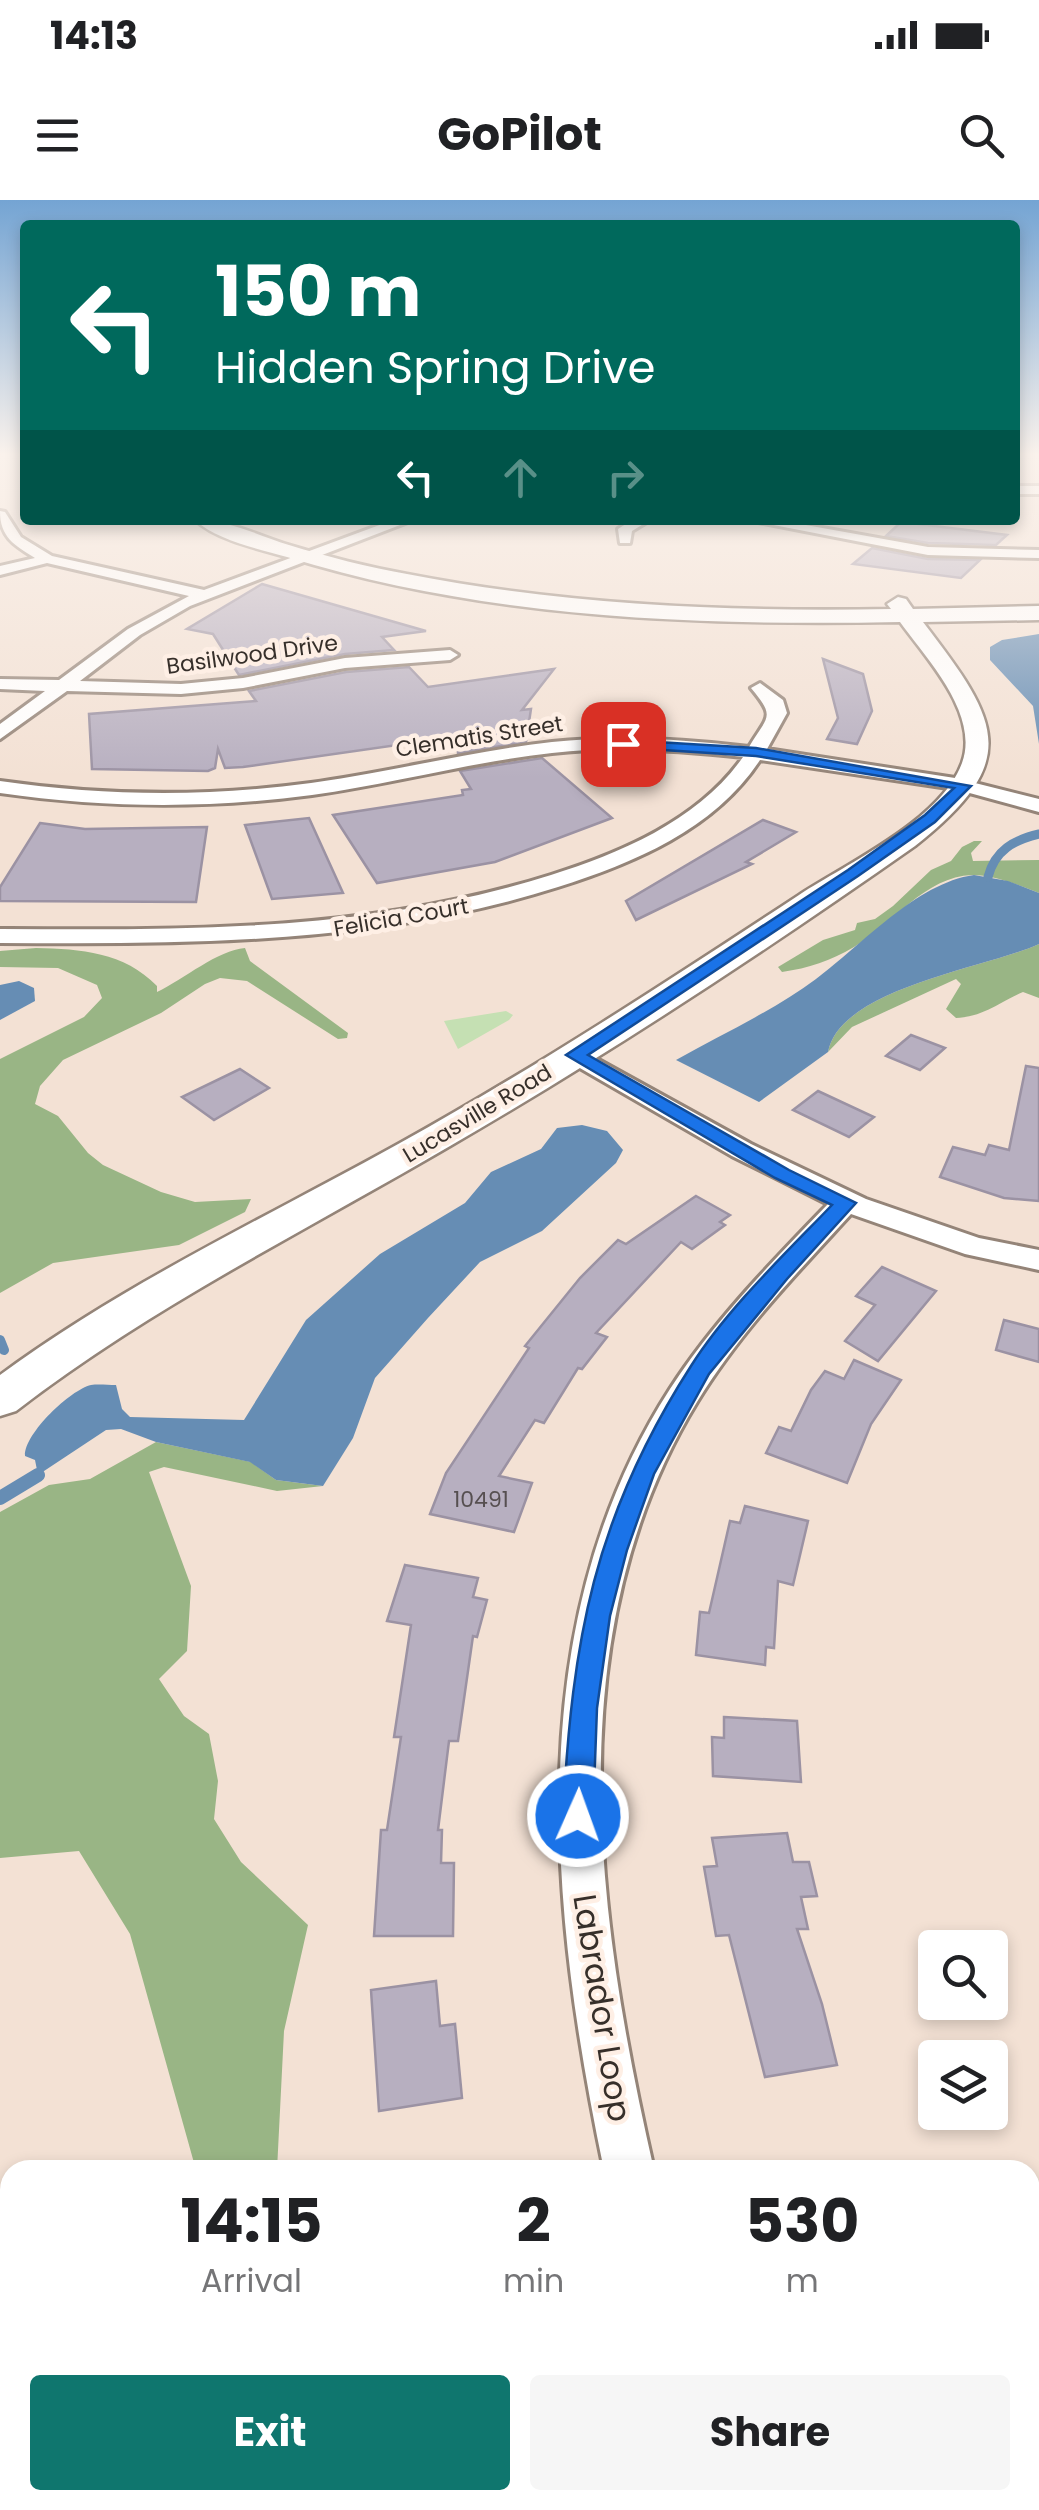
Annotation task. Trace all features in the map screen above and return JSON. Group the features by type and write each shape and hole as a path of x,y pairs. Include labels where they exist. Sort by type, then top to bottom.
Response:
{"street":[{"path":"0,571 35,562"},
{"path":"58,562 201,594"},
{"path":"0,733 134,632 201,594 291,562"},
{"path":"326,562 436,586 565,604 753,616 1039,601"},
{"path":"384,562 442,575 594,596 1039,613"},
{"path":"902,610 977,724 977,760 964,786"},
{"name":"Basilwood Drive","path":"0,684 193,688 345,663 450,656"},
{"name":"Felicia Court","path":"0,936 252,937 382,924 466,906 586,871 656,839 723,791 756,752 778,714 777,704 760,688"},
{"name":"Clematis Street","path":"0,787 118,799 212,798 316,788 497,754 581,745 672,744 756,752 964,786 1039,806"},
{"name":"Lucasville Road","path":"0,1399 89,1333 170,1284 419,1148 575,1055 853,873 930,818 964,786"},
{"path":"575,1055 782,1174 846,1203 971,1245 1039,1260"},
{"name":"Labrador Loop","path":"627,2160 608,2084 586,1942 579,1834 582,1708 596,1616 614,1550 642,1473 677,1405 700,1369 779,1274 846,1203"}],"green space":[{"path":"982,841 971,853 973,861 1039,860 1039,893 989,877 955,877 924,892 845,952 801,968 782,972 778,967 823,940 855,930 857,923 875,919 931,870 951,861 962,847"},
{"path":"1039,944 1039,998 1023,992 982,1012 956,1018 946,1009 961,984 956,979 852,1027 828,1052 838,1030 859,1011 886,996"},
{"path":"245,948 250,961 348,1033 347,1038 338,1039 247,981 220,978 161,1013 63,1060 40,1086 35,1104 58,1116 103,1165 161,1192 195,1202 251,1199 245,1212 179,1245 53,1263 0,1293 0,1059 84,1017 102,998 97,985 58,968 0,967 0,951 85,951 116,959 144,975 157,986 157,992 212,959"},
{"path":"506,1011 513,1015 509,1020 458,1049 444,1021"},
{"path":"156,1442 251,1462 276,1480 323,1486 277,1491 164,1467 149,1472 191,1586 187,1651 159,1679 184,1716 209,1734 218,1781 214,1819 241,1862 308,1925 284,2031 278,2160 193,2160 130,1934 79,1851 0,1858 0,1512 49,1485 90,1479"}],"water":[{"path":"1039,634 1039,744 1033,706 990,660 990,647 1002,640"},
{"path":"974,875 1008,881 1039,893 1039,944 886,996 838,1030 828,1052 759,1102 676,1060 800,991 911,902 952,880"},
{"path":"19,981 34,988 35,1001 0,1020 0,985"},
{"path":"582,1125 607,1131 623,1150 616,1163 542,1231 480,1262 428,1318 375,1378 353,1438 323,1486 276,1480 250,1462 156,1442 121,1429 106,1430 38,1475 35,1460 25,1456 32,1436 50,1414 91,1385 116,1385 122,1409 130,1417 244,1420 306,1320 380,1254 465,1203 491,1172 541,1149 557,1128"}],"building":[{"path":"856,562 978,562 961,578 853,564"},
{"path":"262,584 426,631 382,637 394,650 345,654 239,675 213,634 187,629"},
{"path":"823,659 863,674 872,711 857,744 827,739 838,718"},
{"path":"409,667 428,687 554,669 522,710 531,709 526,742 458,753 458,749 435,751 425,741 225,768 218,749 215,768 208,771 92,769 89,714 256,701 249,691 346,672"},
{"path":"542,758 612,818 495,862 377,883 333,815 463,795 462,790 471,789 460,771"},
{"path":"309,818 343,893 272,899 245,825"},
{"path":"763,820 796,832 746,862 752,864 636,920 626,901"},
{"path":"40,823 85,829 207,827 196,902 0,901 0,887"},
{"path":"911,1035 945,1048 920,1070 886,1056"},
{"path":"1026,1066 1039,1068 1039,1201 1004,1198 940,1177 953,1147 985,1155 989,1145 1009,1150"},
{"path":"240,1069 269,1088 214,1120 182,1097"},
{"path":"818,1091 874,1117 849,1137 793,1110"},
{"path":"696,1196 730,1215 720,1222 725,1225 692,1249 681,1242 596,1333 607,1337 582,1369 578,1368 544,1423 535,1420 499,1476 532,1483 514,1532 430,1514 446,1473 529,1348 525,1346 580,1278 618,1240 626,1244"},
{"path":"882,1267 936,1291 878,1361 845,1341 875,1305 856,1296"},
{"path":"1004,1320 1039,1329 1039,1362 996,1350"},
{"path":"854,1360 901,1380 871,1424 847,1483 766,1453 779,1427 791,1431 825,1371 844,1379"},
{"path":"745,1506 808,1521 793,1585 778,1581 774,1648 766,1647 765,1665 696,1655 700,1612 709,1613 730,1521 740,1523"},
{"path":"405,1565 478,1578 473,1597 487,1600 477,1637 473,1636 458,1741 449,1741 438,1830 442,1830 441,1863 454,1863 453,1936 374,1936 381,1830 387,1830 401,1737 394,1737 411,1625 387,1621"},
{"path":"724,1717 797,1721 801,1782 713,1776 712,1737 724,1738"},
{"path":"787,1833 793,1862 809,1862 817,1896 801,1897 808,1929 797,1929 837,2065 765,2077 729,1935 716,1936 704,1867 717,1866 712,1838"},
{"path":"436,1981 440,2026 455,2024 462,2098 379,2111 371,1990"}],"waterway":[{"path":"988,877 995,860 1007,848 1039,834"},
{"path":"0,1340 4,1350"},
{"path":"0,1498 38,1475"}],"route":[{"path":"578,1816 582,1708 596,1616 614,1550 642,1473 700,1369 779,1274 846,1203 782,1174 575,1055 853,873 930,818 964,786 756,752 623,744"}]}
